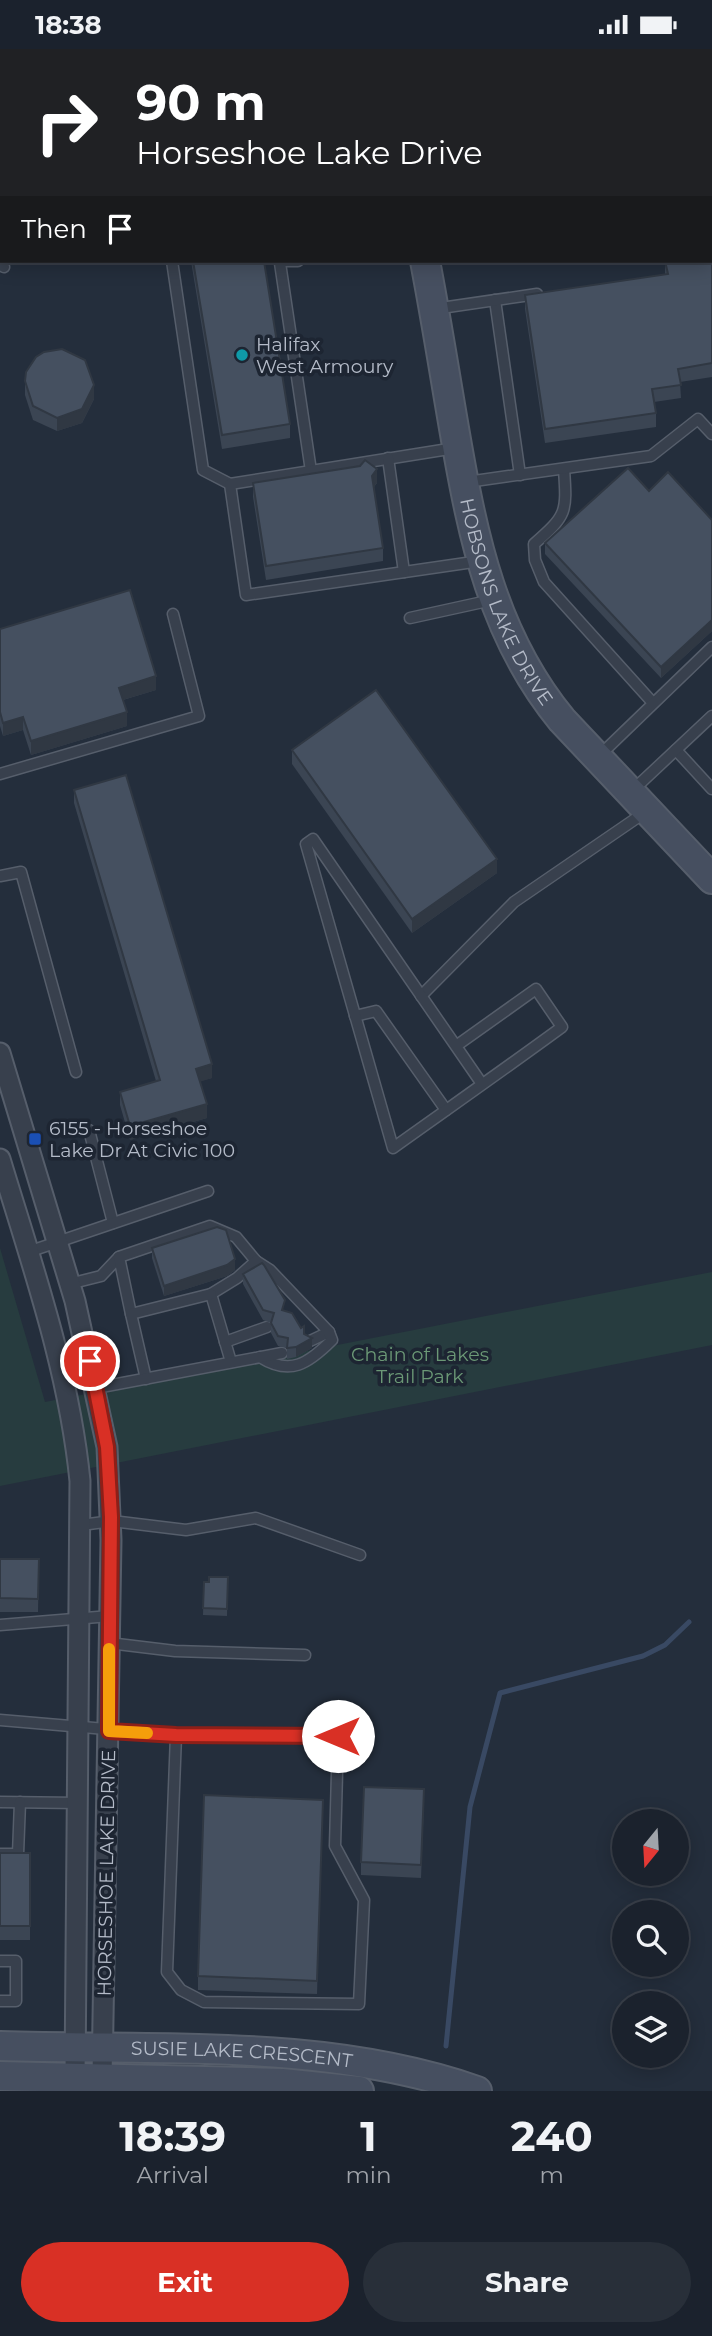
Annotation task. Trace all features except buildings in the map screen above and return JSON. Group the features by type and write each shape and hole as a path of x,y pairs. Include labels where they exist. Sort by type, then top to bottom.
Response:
{"street":[{"name":"HOBSONS LAKE DRIVE","path":"425,263 463,483 480,561 492,599 520,660 540,694 712,879"},
{"name":"HORSESHOE LAKE DRIVE","path":"0,1053 69,1284 96,1388 107,1447 111,1521 109,1731 89,2085"},
{"name":"HORSESHOE LAKE DRIVE","path":"0,1159 48,1313 70,1406 79,1470 82,1525 79,1803 89,2085"},
{"name":"SUSIE LAKE CRESCENT","path":"0,2046 346,2059 399,2069 477,2091"},
{"name":"SUSIE LAKE CRESCENT","path":"0,2076 89,2085 282,2083 359,2091"}],"lane":[{"path":"172,263 203,470 230,484 458,447"},
{"path":"279,263 311,471"},
{"path":"434,309 549,292"},
{"path":"495,300 520,475"},
{"path":"463,483 651,456 698,419 712,434"},
{"path":"388,459 404,572"},
{"path":"564,469 566,502 561,520 534,544 535,560 544,582 653,703"},
{"path":"230,484 246,595 480,561"},
{"path":"410,618 492,599"},
{"path":"0,774 199,716 173,614"},
{"path":"597,757 712,647"},
{"path":"421,996 514,902 639,802 676,750 712,717"},
{"path":"676,750 712,789"},
{"path":"456,1046 536,989 562,1027 393,1148 306,843 313,839 482,1084"},
{"path":"0,876 21,873 76,1072"},
{"path":"355,1016 376,1011 446,1110"},
{"path":"89,1130 113,1223"},
{"path":"28,1252 208,1191"},
{"path":"69,1284 101,1276 119,1257 150,1244 209,1226 236,1237 256,1261 270,1270 300,1308 329,1332 332,1340 320,1353 290,1369 276,1367 260,1357"},
{"path":"119,1257 146,1379"},
{"path":"131,1314 211,1294 237,1278 256,1261"},
{"path":"211,1294 231,1363"},
{"path":"225,1342 267,1327"},
{"path":"310,1341 329,1332"},
{"path":"96,1388 282,1353"},
{"path":"82,1525 111,1521 186,1530 256,1518 360,1555"},
{"path":"0,1625 110,1616"},
{"path":"109,1643 176,1651 305,1655"},
{"path":"0,1720 176,1735 338,1736 335,1846 364,1900 359,2004 204,2003 181,1990 167,1972 176,1735"},
{"path":"0,1802 79,1803"},
{"path":"0,1854 18,1854 20,1803"},
{"path":"0,1961 16,1961 16,2001 0,2001"}],"green space":[{"name":"Chain of Lakes Trail Park","path":"0,1248 45,1402 712,1272 712,1345 0,1486"}],"waterway":[{"path":"446,2046 470,1807 500,1693 643,1656 665,1645 689,1622"}],"slow traffic":[{"path":"109,1649 109,1731 147,1733"}],"place":[{"name":"Halifax West Armoury","path":"242,355"},
{"name":"6155 - Horseshoe Lake Dr At Civic 100","path":"35,1139"}],"route":[{"path":"90,1361 107,1447 111,1517 109,1731 176,1735 338,1736"}]}
